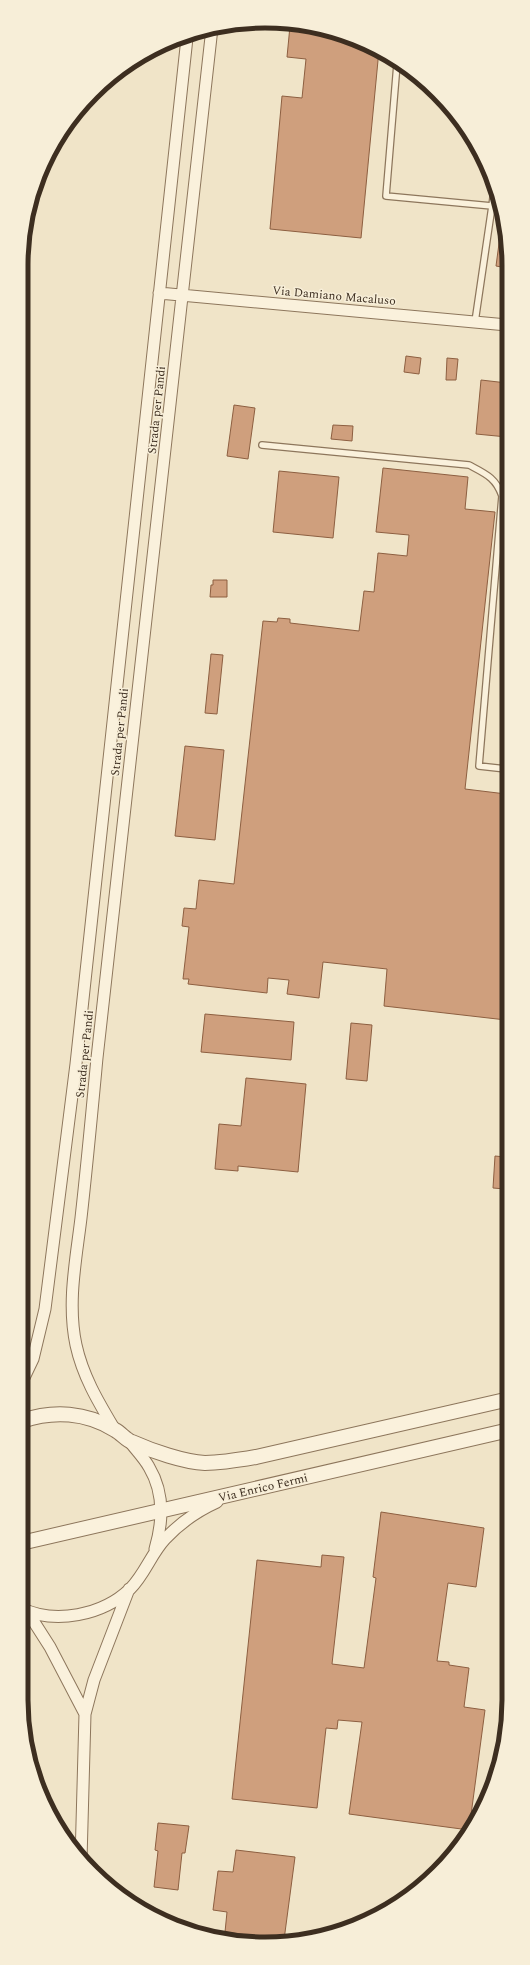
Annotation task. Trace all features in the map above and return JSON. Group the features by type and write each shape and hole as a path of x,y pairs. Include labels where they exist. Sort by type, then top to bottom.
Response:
{"street":[{"name":"Strada per Pandi","path":"115,1430 90,1387 82,1367 76,1345 72,1300 97,1050 211,35"},
{"name":"Strada per Pandi","path":"28,1369 33,1359 45,1309 76,1064 187,42"},
{"name":"Via Damiano Macaluso","path":"159,293 502,325"},
{"path":"130,1442 204,1463 220,1462 256,1458 502,1401"},
{"path":"28,1419 49,1414 67,1414 91,1418 115,1430 130,1442 150,1468 161,1499 159,1534 154,1553 144,1573 129,1589 111,1603 89,1612 68,1616 46,1615 28,1610"},
{"name":"Via Enrico Fermi","path":"28,1542 502,1433"},
{"path":"154,1553 183,1521 200,1510 230,1495"},
{"path":"81,1849 85,1714 94,1680 129,1589"},
{"path":"28,1615 50,1647 85,1714"}],"lane":[{"path":"397,68 386,196 492,206"},
{"path":"475,322 493,200"},
{"path":"262,445 469,465 486,474 498,484 502,496 479,766 502,769"}],"building":[{"path":"290,30 326,36 356,46 378,57 361,238 270,229 282,96 302,98 306,59 287,57"},
{"path":"500,236 500,236 502,267 496,266"},
{"path":"406,356 421,358 419,374 404,372"},
{"path":"447,358 458,359 456,380 446,380"},
{"path":"481,380 502,382 502,437 476,434"},
{"path":"234,405 255,408 248,459 227,456"},
{"path":"333,425 353,426 352,441 331,439"},
{"path":"383,468 468,477 465,509 495,512 465,789 502,794 502,1020 384,1006 387,969 323,962 319,998 287,994 289,980 268,978 267,993 188,984 189,979 183,979 189,927 182,926 184,908 196,909 199,880 234,884 263,621 277,622 278,618 290,619 290,623 359,631 364,591 374,592 378,553 407,556 409,535 376,532"},
{"path":"279,471 339,477 333,538 273,532"},
{"path":"213,580 227,580 227,597 210,597"},
{"path":"211,654 223,655 217,714 205,713"},
{"path":"185,746 224,750 215,840 175,836"},
{"path":"205,1014 294,1022 291,1060 201,1052"},
{"path":"351,1023 372,1025 367,1081 346,1079"},
{"path":"246,1078 306,1084 298,1172 238,1166 238,1171 215,1169 219,1124 241,1126"},
{"path":"495,1156 502,1157 502,1189 493,1188"},
{"path":"381,1512 484,1528 476,1587 448,1583 437,1661 449,1662 449,1665 469,1668 464,1707 485,1710 471,1817 464,1829 349,1814 362,1722 338,1720 337,1729 326,1728 317,1808 232,1799 257,1560 321,1567 322,1555 344,1557 332,1664 364,1668 376,1578 373,1577"},
{"path":"158,1823 189,1826 185,1853 182,1853 178,1890 154,1887 158,1851 155,1850"},
{"path":"236,1850 295,1857 285,1936 259,1937 225,1932 227,1912 213,1910 218,1871 233,1872"}]}
